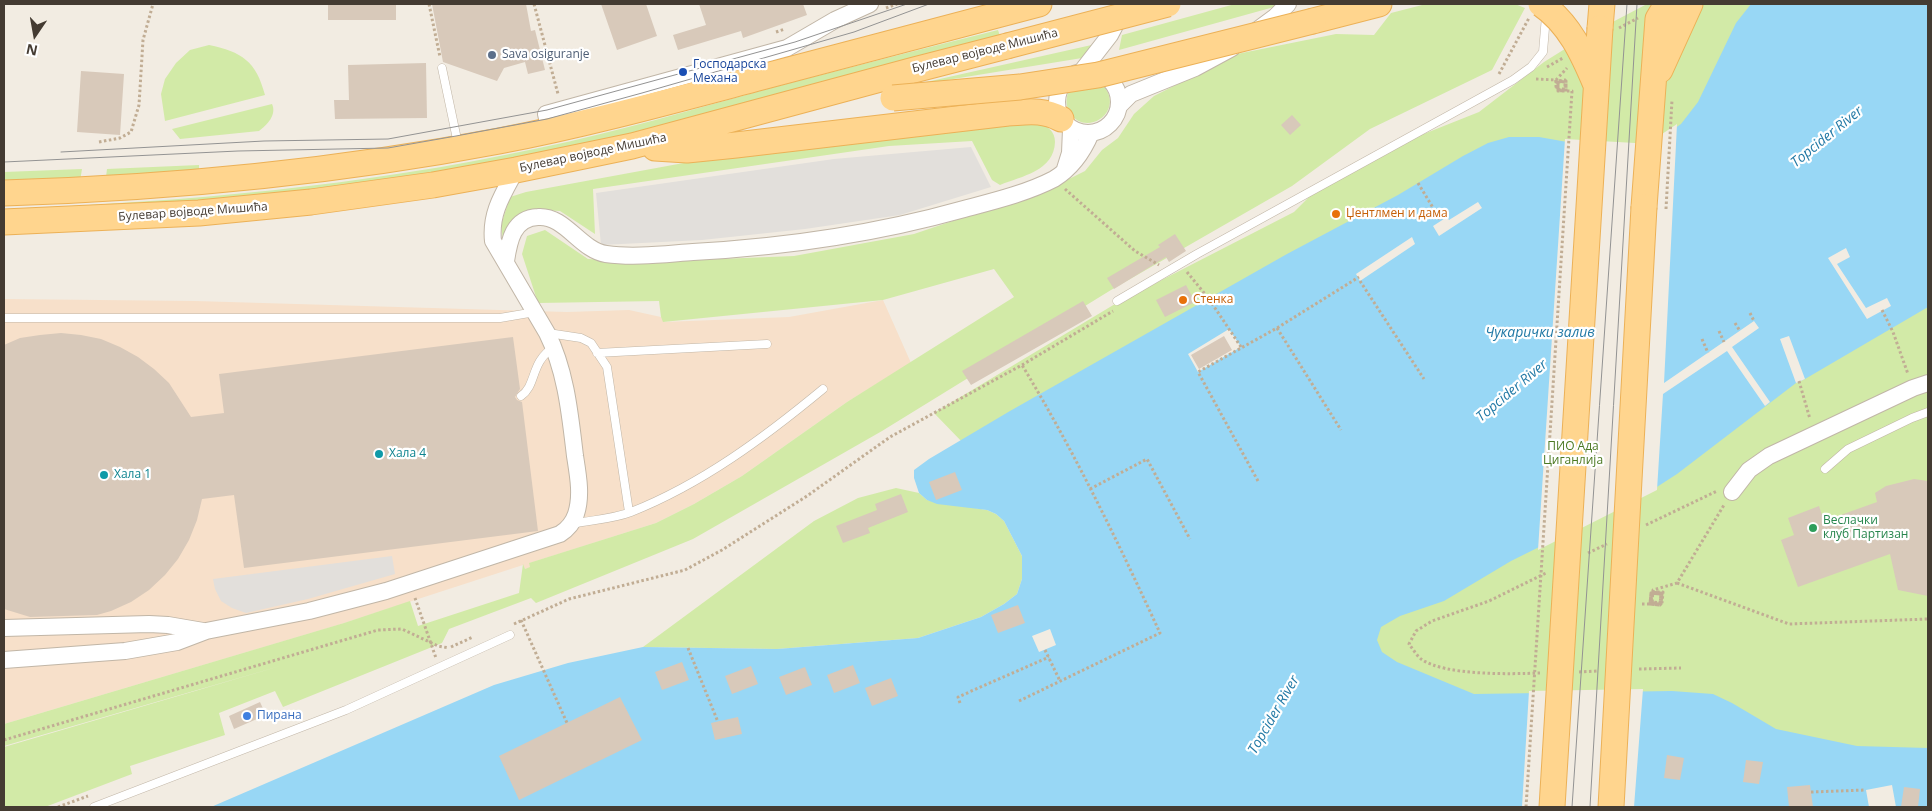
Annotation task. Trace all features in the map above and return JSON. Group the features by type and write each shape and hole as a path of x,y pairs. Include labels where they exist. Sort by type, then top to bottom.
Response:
{"main road":[{"path":"4,192 132,187 243,177 414,156 459,148 550,131 881,45 992,9 1039,4"},
{"name":"Булевар војводе Мишића","path":"4,222 161,216 284,205 433,185 516,170 632,146 1168,4"},
{"path":"817,96 893,98 1020,87 1098,75 1379,4"},
{"path":"1552,807 1602,4"},
{"path":"1611,807 1653,84 1658,20 1667,4"},
{"path":"1653,84 1690,4"},
{"path":"1536,9 1556,16 1568,30 1597,88"},
{"path":"632,146 696,149 1023,112 1050,113 1066,124"}],"street":[{"path":"550,131 546,114 787,48 835,20 870,4"},
{"path":"1059,175 1070,153 1066,124 1058,111 1057,94 1066,79 1082,71 1110,35 1127,4"},
{"path":"1119,106 1131,94 1195,68 1216,57 1262,26 1288,4"},
{"path":"1066,124 1084,133 1091,133 1100,131 1113,121 1119,106 1119,96 1111,80 1106,60 1110,35"},
{"path":"1082,71 1098,72 1111,80"},
{"path":"506,261 509,240 513,231 527,219 537,217 545,217 554,221 596,250 604,253 660,254 796,244 893,228 986,203 1031,188 1059,175 1078,158 1091,133"},
{"path":"4,660 125,651 177,642 206,631 309,611 410,584 560,534 572,524 578,506 578,478 567,397 550,340 493,241 492,230 498,203 516,170"},
{"path":"1732,492 1749,470 1769,456 1921,385"},
{"path":"4,628 168,624 206,631"}],"lane":[{"path":"1117,301 1169,270 1518,77 1531,67 1543,52 1548,4"},
{"path":"442,68 459,148"},
{"path":"4,318 500,318 535,312"},
{"path":"521,396 529,388 538,362 547,352 550,340 581,338 591,342 606,367 629,512"},
{"path":"597,353 767,344"},
{"path":"572,524 629,512 683,487 749,446 823,389"},
{"path":"1825,469 1848,449 1928,412"},
{"path":"94,807 346,710 510,635"},
{"path":"4,654 4,660"}],"path":[{"path":"99,142 120,138 131,132 140,105 143,40 153,4"},
{"path":"429,4 439,52"},
{"path":"534,4 558,94"},
{"path":"1536,9 1498,74 1556,80"},
{"path":"1526,807 1572,91 1558,91 1558,82 1566,82 1566,90 1558,90 1558,82 1566,82 1566,90 1558,90 1557,82 1566,81 1566,90 1557,90 1557,81 1565,81 1566,89 1557,90 1556,81 1565,80 1565,89 1556,89 1556,80 1569,67"},
{"path":"1059,175 1135,251 1169,270"},
{"path":"1418,183 1441,221"},
{"path":"1185,269 1209,299 1241,348"},
{"path":"1258,481 1198,372 1360,279 1424,379"},
{"path":"505,628 569,599 685,570 722,550 807,496 890,437 1022,365 1117,310"},
{"path":"1882,310 1921,385"},
{"path":"1750,313 1754,321"},
{"path":"1735,323 1740,331"},
{"path":"1277,328 1341,430"},
{"path":"1719,331 1724,342"},
{"path":"1702,339 1708,352"},
{"path":"1019,701 1160,633 1116,538 1022,365"},
{"path":"1090,490 1147,459 1190,539"},
{"path":"1678,583 1732,492"},
{"path":"1642,604 1650,604 1651,593 1656,594 1661,594 1660,600 1660,605 1650,604 1651,598 1651,593 1656,594 1661,594 1661,599 1660,605 1650,604 1651,598 1651,593 1656,593 1662,594 1661,599 1661,604 1651,604 1651,598 1652,592 1657,593 1662,593 1661,599 1661,604 1651,603 1652,598 1652,592 1657,592 1662,593 1661,604 1652,602 1652,597 1652,592 1663,592 1662,603 1652,602 1653,590 1678,583 1789,624 1928,618"},
{"path":"410,584 439,667"},
{"path":"521,620 567,723"},
{"path":"4,740 378,630 402,629 449,648"},
{"path":"429,660 463,641 478,637"},
{"path":"688,648 718,722"},
{"path":"1046,650 1060,681"},
{"path":"960,703 958,697 1048,657"},
{"path":"1811,792 1866,790"},
{"path":"58,807 94,794"}],"shaded area":[{"path":"971,147 991,187 900,215 805,229 702,240 601,245 596,193 834,159"},
{"path":"4,299 195,301 567,312 629,310 661,317 664,322 789,317 883,300 911,363 847,402 742,476 694,504 656,523 530,563 531,567 525,569 523,565 338,625 4,724"},
{"path":"392,556 395,574 308,599 246,613 232,608 221,601 215,589 213,579"}],"green space":[{"path":"1235,4 1277,4 1274,7 1119,50 1122,35"},
{"path":"1426,4 1515,4 1525,8 1492,70 1370,129 1292,186 1111,290 882,431 693,539 536,603 531,598 449,629 442,643 283,707 275,691 219,713 225,735 130,766 132,774 45,807 4,807 4,747 287,664 4,746 4,724 344,623 410,601 418,626 519,593 523,564 525,569 530,567 529,563 656,523 694,504 742,476 847,402 1014,297 994,269 883,300 663,322 659,301 538,303 522,254 527,236 545,230 588,259 644,262 794,256 914,234 1053,187 1085,171 1102,150 1118,138 1134,114 1154,96 1237,54 1336,34 1374,35 1391,13"},
{"name":"ПИО Ада Циганлија","path":"1647,4 1928,4 1928,807 1264,754 934,413 1115,304 1294,212 1312,194 1391,147 1479,112 1544,62 1584,37"},
{"path":"998,30 1000,36 634,135 341,191 4,215 4,209 206,197 340,182 473,161 597,135"},
{"path":"1096,44 1082,58 904,87"},
{"path":"209,45 230,51 246,60 257,74 265,95 165,121 161,94 165,79 176,63 190,50"},
{"path":"1100,82 1108,92 1110,102 1108,111 1095,122 1086,123 1077,120 1067,107 1069,90"},
{"path":"272,104 272,116 268,123 259,131 180,139 172,129"},
{"path":"1039,122 1050,130 1055,138 1053,152 1049,160 1035,171 1000,185 992,180 972,141 889,146 593,189 595,234 560,211 540,210 503,241 501,225 510,197 526,192 727,155"},
{"path":"199,165 199,170 106,177 107,169"},
{"path":"82,169 80,181 4,185 4,172"},
{"path":"896,488 919,493 927,500 987,510 996,514 1004,521 1022,556 1022,579 1017,594 981,617 918,638 777,649 643,647 814,521 858,498"}],"water":[{"name":"Чукарички залив","path":"1751,4 1928,4 1928,307 1796,383 1677,474 1646,494 1511,561 1444,601 1400,616 1381,627 1377,640 1382,652 1397,662 1474,694 1672,691 1713,694 1776,729 1857,746 1928,748 1928,807 211,807 494,685 568,663 643,647 777,649 918,638 981,617 1017,594 1022,579 1022,556 1004,521 996,514 987,510 937,504 927,500 919,493 914,478 914,470 929,459 1010,411 1488,143 1509,137 1539,137 1573,143 1635,146 1657,141 1681,124 1698,102 1736,23"}],"pier":[{"path":"1677,124 1664,383 1754,321 1759,328 1732,347 1770,402 1765,406 1727,351 1663,394 1657,490 1538,550 1565,139 1635,143 1656,138"},
{"path":"1478,202 1482,208 1439,236 1433,226 1447,217 1449,220"},
{"path":"1412,237 1415,244 1360,281 1356,274"},
{"path":"1846,248 1850,257 1837,264 1866,308 1887,298 1891,306 1867,319 1828,258"},
{"path":"1229,329 1241,347 1198,372 1188,354"},
{"path":"1789,336 1805,379 1796,383 1780,339"},
{"path":"1050,629 1056,645 1039,652 1032,636"},
{"path":"1643,689 1634,807 1522,807 1529,691"},
{"path":"1892,785 1896,807 1869,807 1866,790"}],"building":[{"path":"328,4 396,4 396,20 328,20"},
{"path":"432,4 526,4 531,31 535,30 545,70 528,74 525,62 504,68 497,81 443,62"},
{"path":"601,4 646,4 657,36 617,50"},
{"path":"699,4 803,4 807,15 743,38 741,31 678,50 673,35 706,25"},
{"path":"426,63 427,118 335,119 334,100 349,100 348,65"},
{"path":"81,71 124,74 120,135 77,132"},
{"path":"1292,115 1301,125 1290,135 1281,125"},
{"path":"1175,234 1186,251 1169,262 1166,257 1114,289 1107,278 1160,247 1158,245"},
{"path":"1186,285 1195,302 1165,317 1156,300"},
{"path":"1083,301 1092,316 971,385 962,371"},
{"path":"61,333 101,339 138,357 169,383 191,417 224,413 219,374 513,337 520,389 515,397 522,402 538,531 244,568 234,495 202,499 197,520 189,540 178,559 149,590 131,602 97,615 30,617 4,609 4,345 20,338"},
{"path":"1224,336 1232,350 1199,369 1191,355"},
{"path":"955,472 962,490 936,500 929,482"},
{"path":"1914,479 1928,481 1928,596 1898,590 1890,554 1798,587 1781,540 1794,535 1788,518 1819,506 1824,521 1877,502 1875,493 1886,486"},
{"path":"901,494 908,512 868,528 870,533 843,543 836,526 877,510 875,504"},
{"path":"1018,605 1025,623 998,633 991,615"},
{"path":"682,662 689,680 662,690 655,672"},
{"path":"853,665 860,683 834,693 827,675"},
{"path":"751,666 758,684 732,694 725,676"},
{"path":"805,667 812,685 786,695 779,677"},
{"path":"891,678 898,696 872,706 865,688"},
{"path":"620,697 642,740 519,800 499,756"},
{"name":"Пирана","path":"260,702 266,715 234,729 229,716"},
{"path":"738,717 742,734 715,740 711,723"},
{"path":"1667,755 1684,758 1680,780 1664,778"},
{"path":"1746,760 1763,762 1759,784 1743,782"},
{"path":"1810,785 1813,807 1789,807 1787,787"},
{"path":"1904,787 1920,789 1918,807 1901,807"}],"tram line":[{"path":"61,152 264,141 388,139 547,110 795,42 907,4"},
{"path":"4,162 238,151 388,148 547,119 854,32 929,4"},
{"path":"1572,807 1627,4"},
{"path":"1590,807 1637,4"}],"place":[{"name":"Sava osiguranje","path":"492,55"},
{"name":"Господарска Механа","path":"683,72"},
{"name":"Џентлмен и дама","path":"1336,214"},
{"name":"Стенка","path":"1183,300"},
{"name":"Хала 4","path":"379,454"},
{"name":"Хала 1","path":"104,475"},
{"name":"Веслачки клуб Партизан","path":"1813,528"},
{"name":"Пирана","path":"247,716"}],"water label":[{"name":"Topcider River","path":"1827,137"},
{"name":"Topcider River","path":"1512,391"},
{"name":"Topcider River","path":"1274,715"}]}
